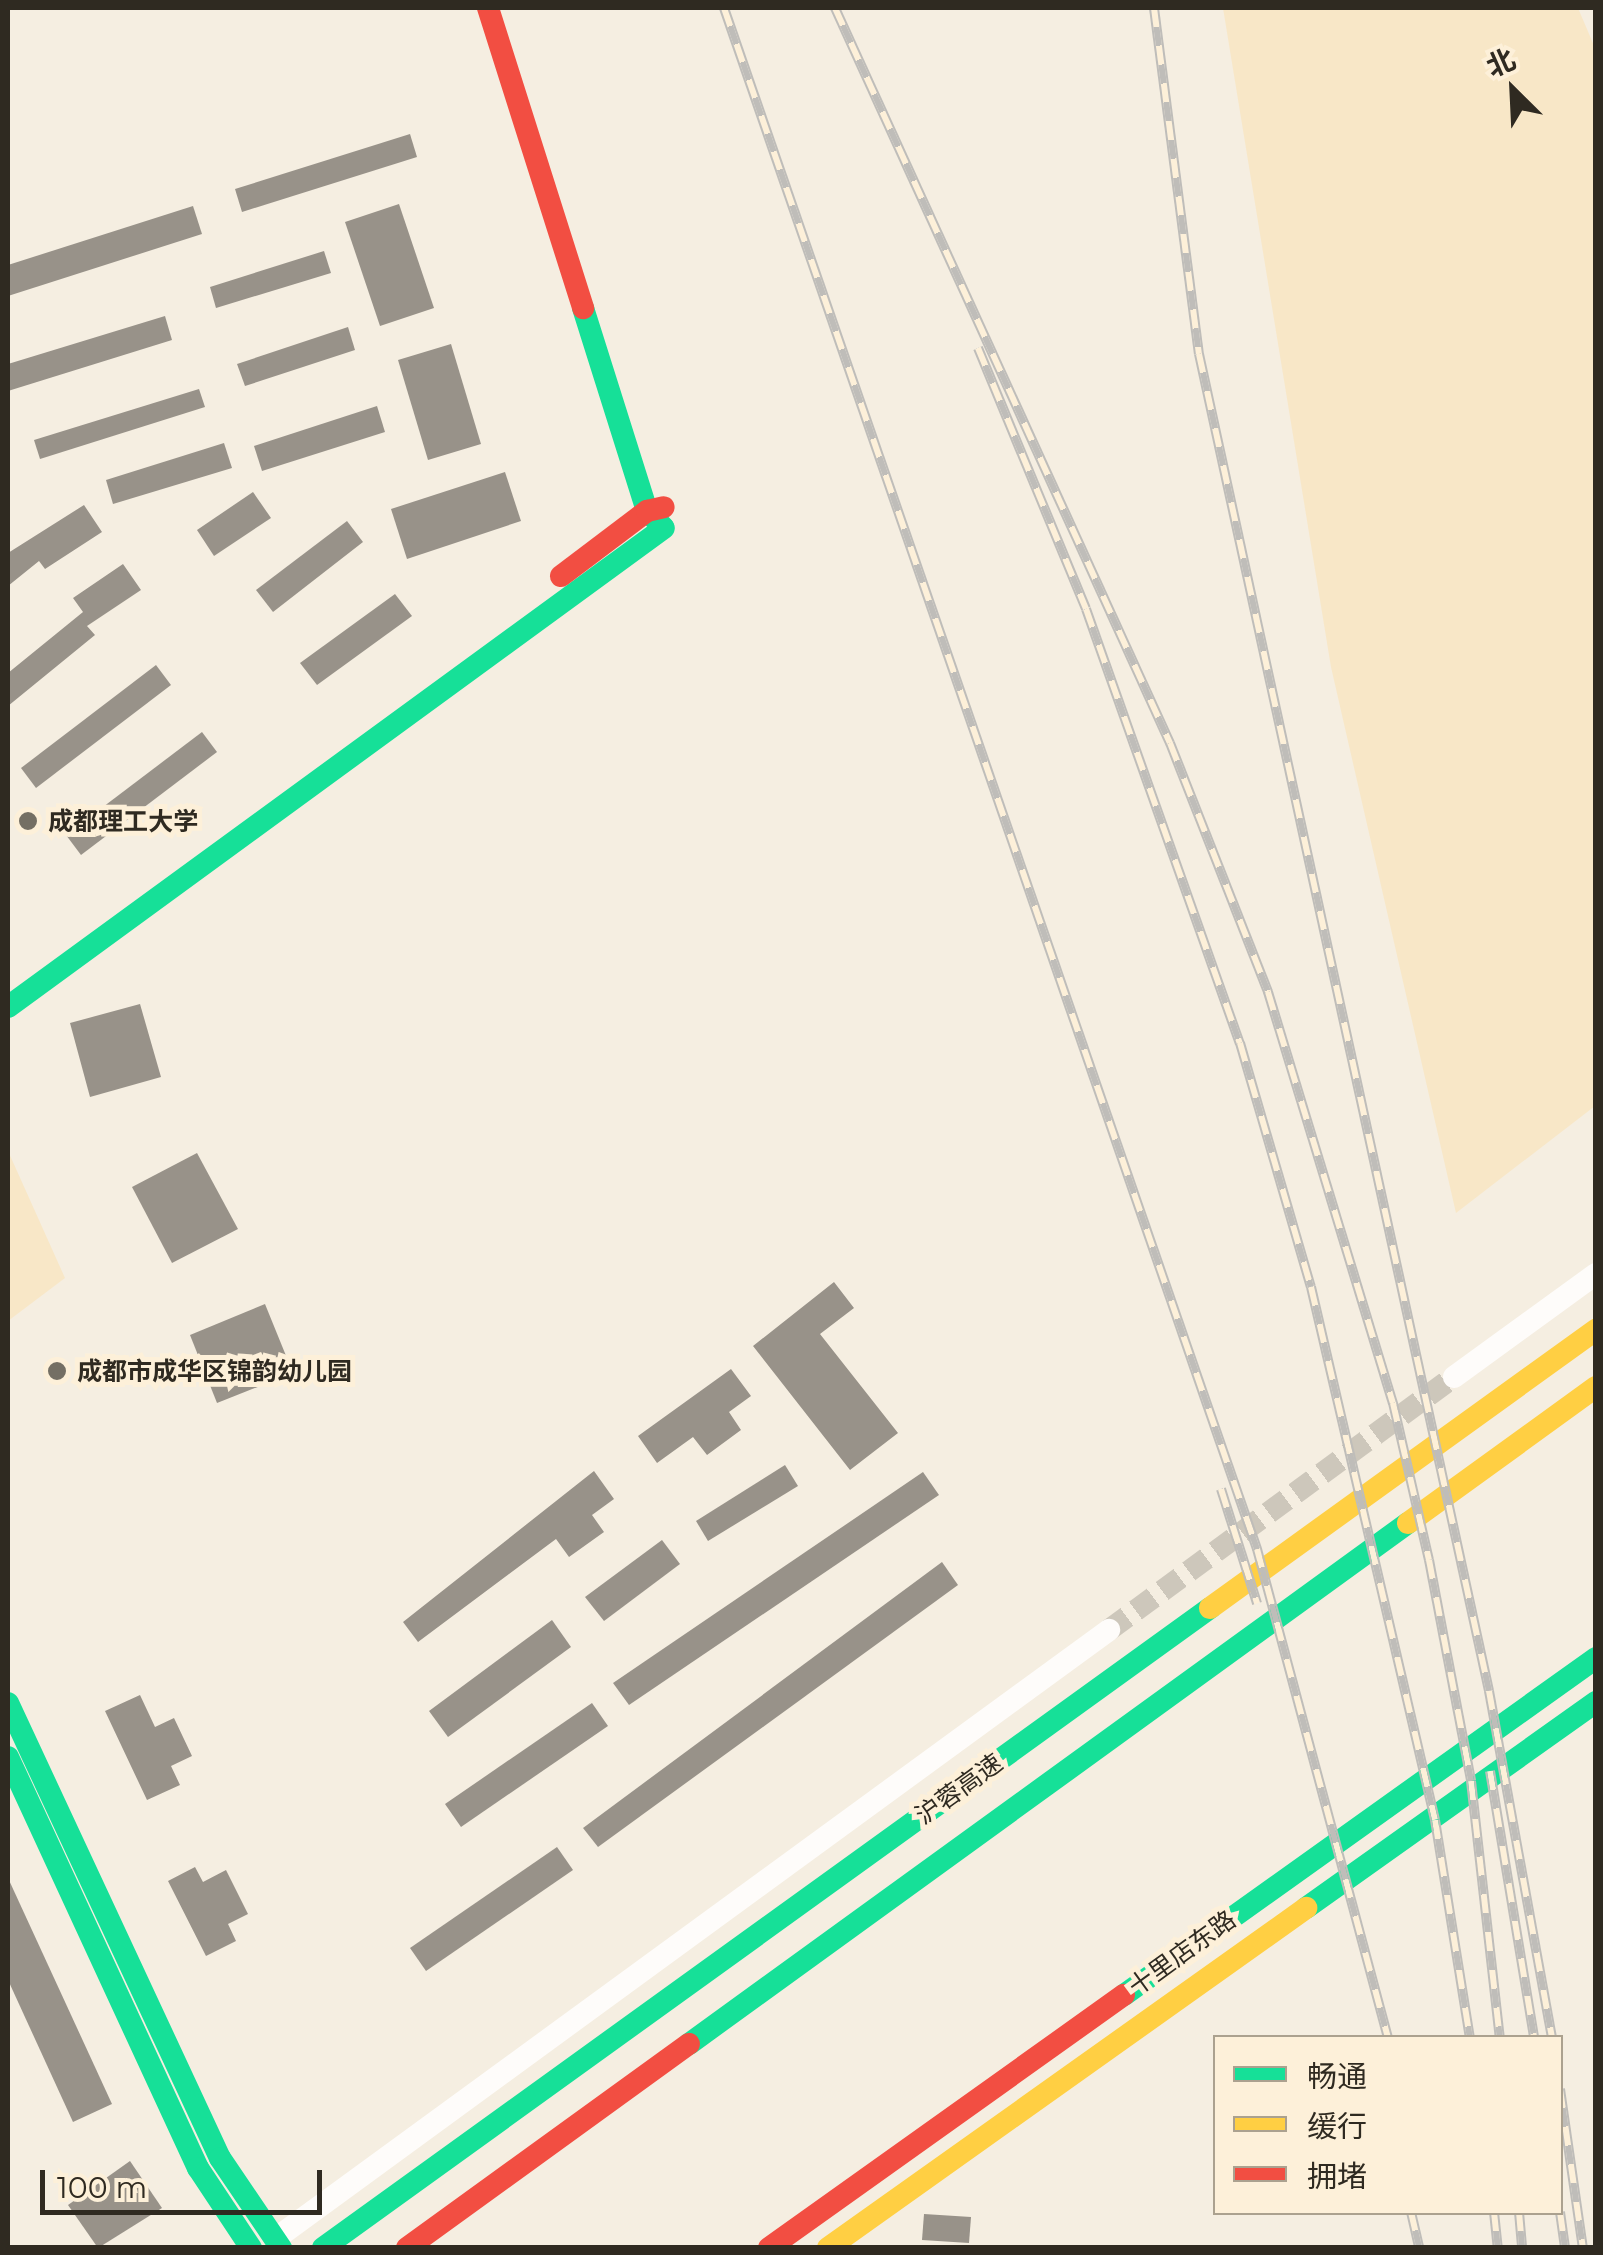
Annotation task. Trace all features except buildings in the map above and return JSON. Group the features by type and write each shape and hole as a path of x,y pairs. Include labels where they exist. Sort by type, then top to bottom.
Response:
{"main road":[{"path":"488,8 658,515"},
{"path":"508,8 658,515"},
{"path":"8,981 658,515"},
{"path":"8,1007 658,515"},
{"name":"沪蓉高速","path":"323,2248 1593,1331"},
{"name":"沪蓉高速","path":"407,2248 1596,1388"},
{"name":"十里店东路","path":"768,2248 1596,1658"},
{"name":"十里店东路","path":"828,2248 1596,1702"},
{"path":"8,1703 220,2158 272,2244"},
{"path":"8,1757 198,2168 251,2248"}],"street":[{"path":"1454,1378 1596,1274"},
{"path":"272,2244 1109,1630"}],"shaded area":[{"path":"1223,8 1578,8 1595,48 1595,1106 1456,1213 1331,667"},
{"path":"8,1151 65,1278 8,1321"}],"tunnel":[{"path":"1109,1630 1454,1377"}],"railway":[{"path":"724,8 1257,1549 1387,2035"},
{"path":"835,8 1170,743 1268,992 1393,1403 1429,1560 1471,1781 1500,2035"},
{"path":"1154,8 1199,354 1489,1691 1551,2035"},
{"path":"978,348 1086,609 1240,1043 1311,1287 1435,1820 1470,2035"},
{"path":"1221,1489 1257,1603"},
{"path":"1490,1771 1534,2035"},
{"path":"1563,2110 1583,2248"},
{"path":"1412,2215 1419,2248"},
{"path":"1494,2215 1498,2248"},
{"path":"1519,2215 1522,2248"},
{"path":"1560,2215 1565,2248"}],"traffic: fast":[{"path":"583,308 647,511 663,527"},
{"path":"8,1007 664,528"},
{"path":"689,2044 1408,1523"},
{"path":"323,2248 1210,1608"},
{"path":"1124,1995 1596,1658"},
{"path":"1306,1908 1596,1702"},
{"path":"8,1703 220,2158 281,2248"},
{"path":"8,1757 198,2168 251,2248"}],"traffic: slow":[{"path":"1210,1608 1596,1330"},
{"path":"1408,1523 1596,1387"},
{"path":"828,2248 1306,1908"}],"traffic: jam":[{"path":"488,8 583,308"},
{"path":"561,576 647,511 664,507"},
{"path":"769,2248 1124,1995"},
{"path":"407,2248 689,2044"}],"place":[{"name":"成都理工大学","path":"28,821"},
{"name":"成都市成华区锦韵幼儿园","path":"57,1371"}]}
